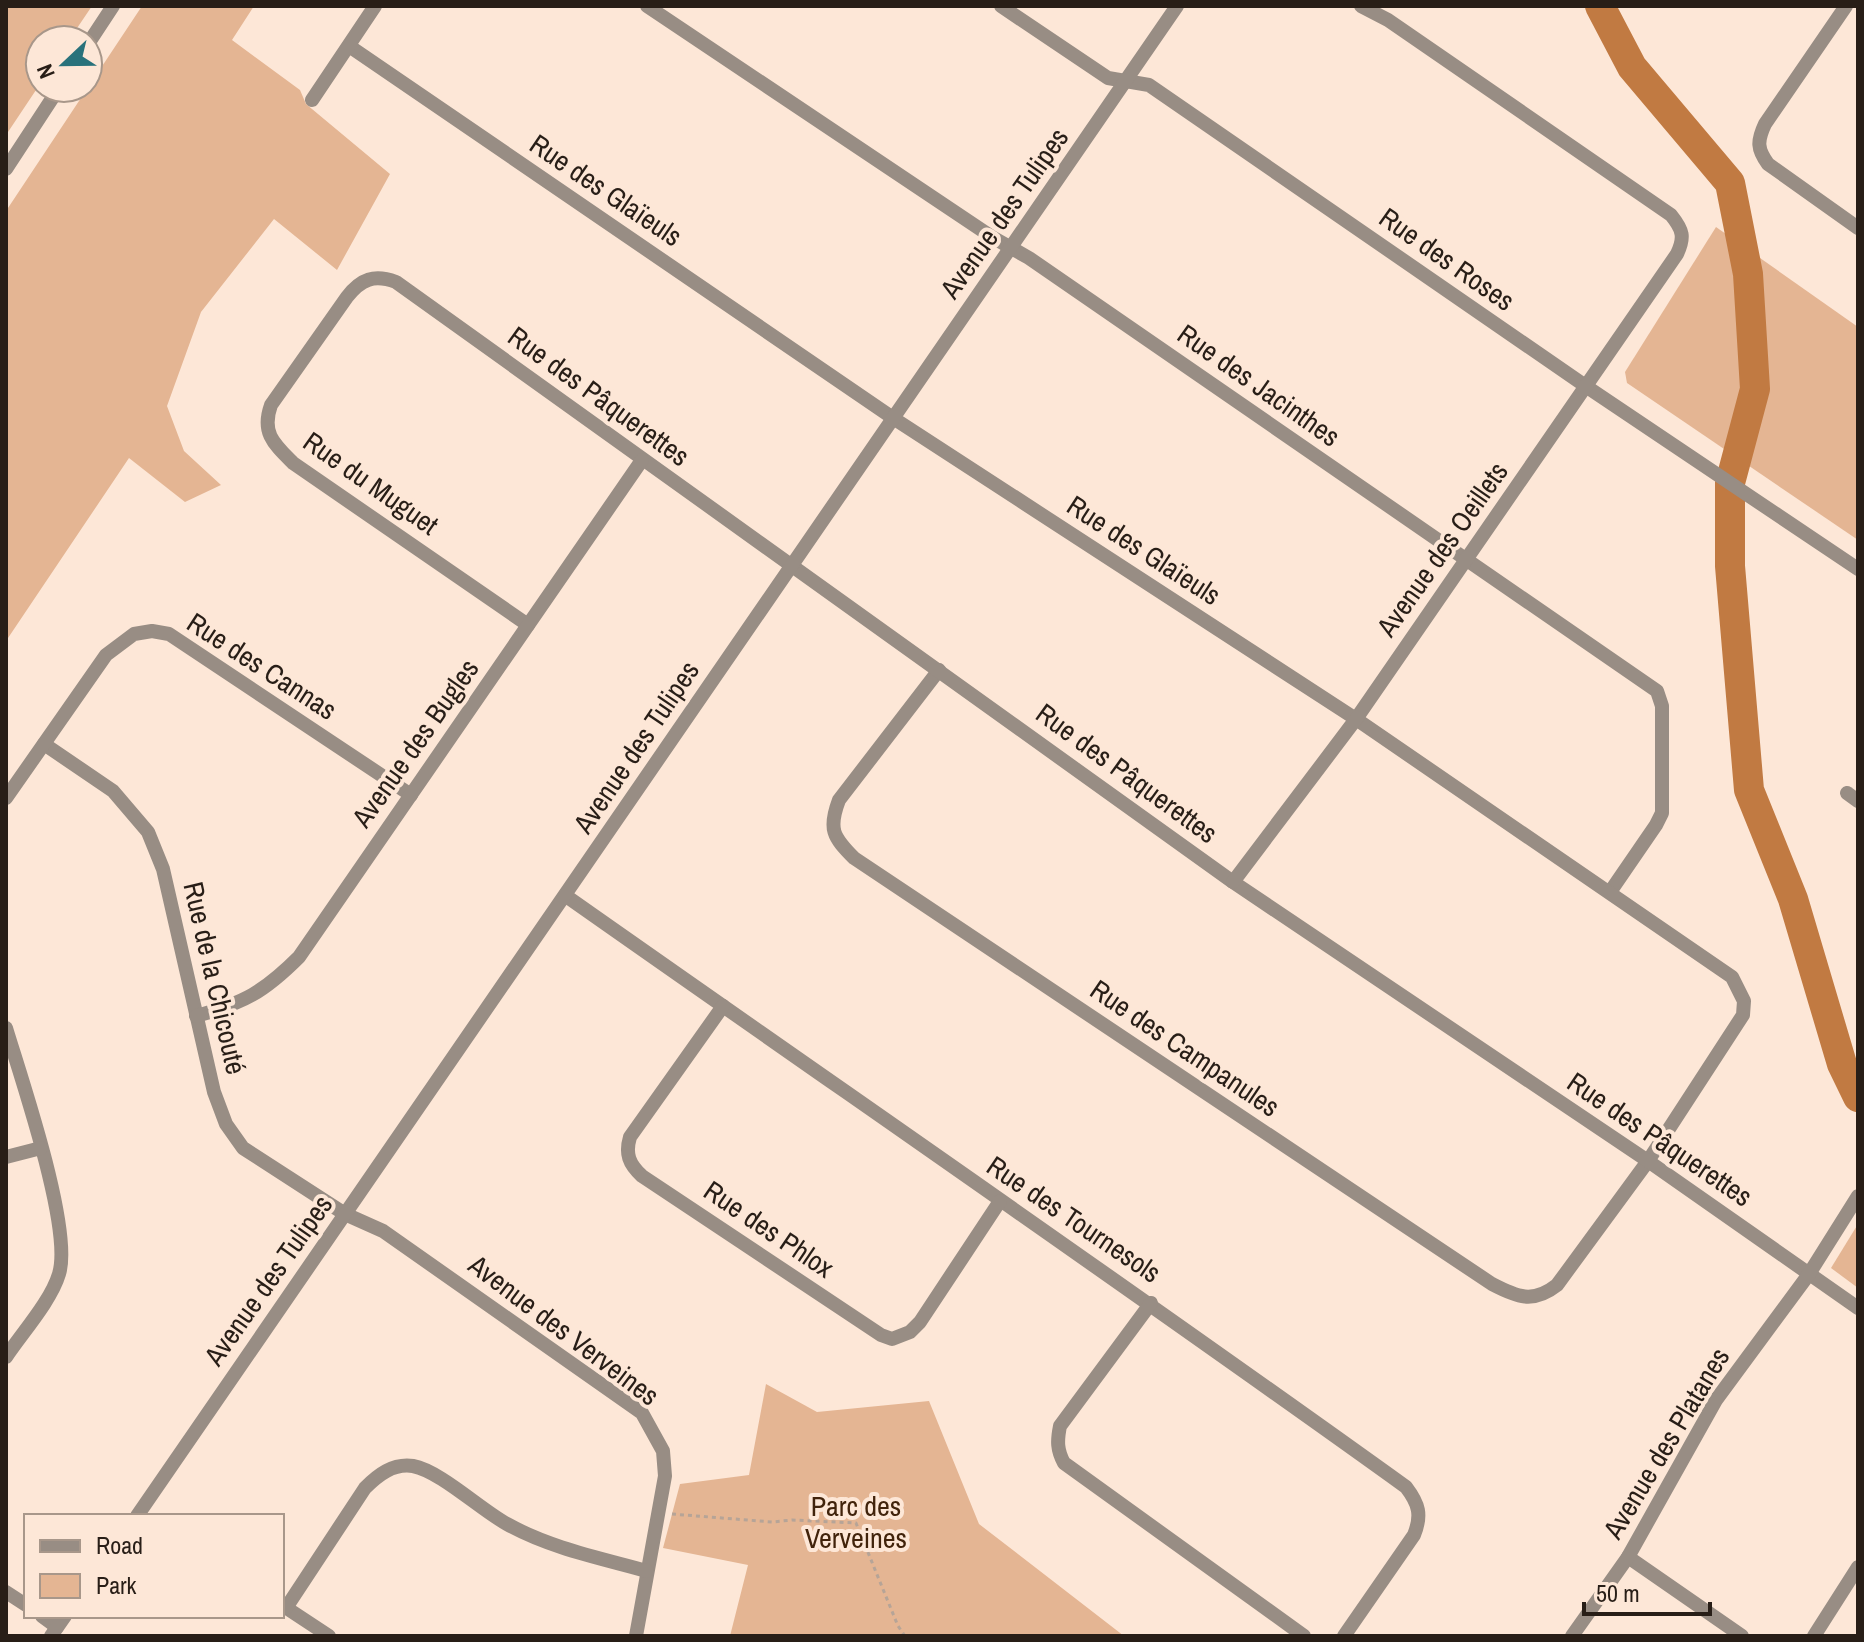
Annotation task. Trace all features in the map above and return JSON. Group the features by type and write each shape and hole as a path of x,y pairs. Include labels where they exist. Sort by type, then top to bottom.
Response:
{"street":[{"path":"101,24 113,6"},
{"path":"312,100 375,6"},
{"name":"Rue des Jacinthes","path":"647,6 1013,248 1657,691 1662,716 1662,813 1610,892"},
{"name":"Rue des Roses","path":"1001,6 1108,78 1149,85 1587,387 1858,569"},
{"name":"Avenue des Tulipes","path":"144,1514 345,1214 1177,6"},
{"name":"Avenue des Oeillets","path":"1233,882 1356,719 1587,387 1684,240 1681,228 1671,215 1388,20 1361,6"},
{"path":"1846,6 1758,138 1759,152 1768,164 1858,228"},
{"name":"Rue des Glaïeuls","path":"349,46 893,418 1356,719 1732,977 1744,1001 1743,1015 1648,1161"},
{"path":"6,169 49,104"},
{"name":"Rue des Pâquerettes","path":"369,278 396,282 1233,882 1648,1161 1858,1308"},
{"name":"Rue du Muguet","path":"369,278 357,284 271,405 265,421 270,435 293,463 528,625"},
{"name":"Avenue des Bugles","path":"196,1016 230,1007 255,995 299,957 642,460"},
{"name":"Rue des Cannas","path":"6,798 106,655 134,634 152,631 169,634 411,795"},
{"name":"Rue des Campanules","path":"939,670 839,800 832,817 833,832 854,858 1512,1295 1528,1298 1544,1295 1557,1285 1648,1161"},
{"name":"Rue de la Chicouté","path":"44,744 113,791 148,832 163,869 214,1092 226,1124 243,1148 345,1214"},
{"name":"Rue des Tournesols","path":"566,896 1000,1201 1151,1303 1406,1487 1415,1499 1420,1519 1414,1535 1344,1636"},
{"name":"Rue des Phlox","path":"723,1006 630,1137 626,1149 628,1161 642,1176 881,1335 892,1339 910,1332 920,1322 1000,1201"},
{"path":"6,1028 41,1148 62,1252 59,1274 6,1357"},
{"path":"6,1157 41,1148"},
{"name":"Avenue des Platanes","path":"1572,1636 1628,1557 1716,1400 1809,1274 1858,1196"},
{"name":"Avenue des Verveines","path":"345,1214 383,1231 642,1413 663,1451 665,1476 636,1636"},
{"path":"1151,1303 1060,1426 1058,1452 1064,1463 1304,1636"},
{"path":"329,1636 284,1606 365,1488 379,1474 396,1467 413,1466 429,1472 506,1524 548,1544 647,1571"},
{"path":"1628,1557 1742,1636"},
{"path":"1814,1636 1858,1567"},
{"path":"6,1592 24,1604"}],"path":[{"path":"672,1514 772,1522 856,1523 898,1626 905,1636"}],"green space":[{"path":"6,6 92,6 80,24 24,24 24,104 27,104 6,135"},
{"path":"142,6 254,6 232,40 300,90 306,104 390,174 337,270 274,219 201,312 167,406 184,451 221,485 185,502 129,458 6,641 6,211 77,104 104,104 104,63"},
{"path":"1716,227 1858,327 1858,540 1627,383 1625,372"},
{"path":"1858,1224 1858,1288 1831,1268"},
{"name":"Parc des Verveines","path":"766,1384 817,1412 929,1401 979,1524 1124,1636 730,1636 748,1565 663,1548 680,1484 749,1475"}],"waterway":[{"path":"1600,6 1632,67 1730,183 1748,274 1755,389 1730,483 1730,566 1749,790 1793,899 1842,1064 1858,1097"}]}
